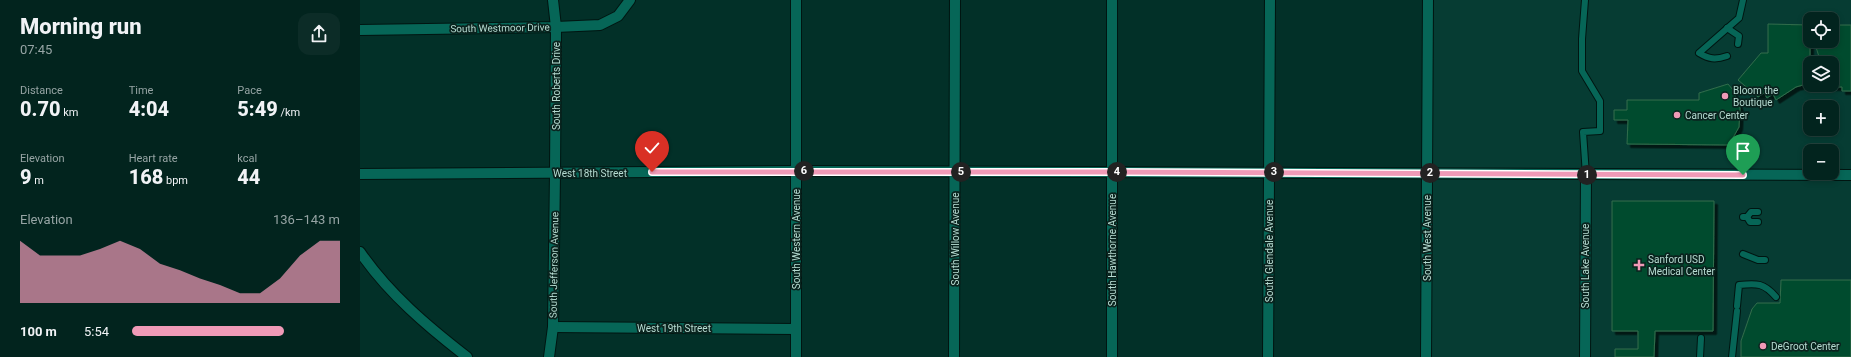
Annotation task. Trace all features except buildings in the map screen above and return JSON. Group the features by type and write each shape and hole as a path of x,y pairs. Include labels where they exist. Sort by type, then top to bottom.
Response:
{"street":[{"name":"South Roberts Drive","path":"553,0 556,27 555,173"},
{"name":"South Westmoor Drive","path":"360,30 556,27 600,24 618,16 630,0"},
{"name":"South Western Avenue","path":"796,0 796,357"},
{"name":"South Willow Avenue","path":"954,357 955,0"},
{"name":"South Hawthorne Avenue","path":"1112,0 1112,357"},
{"name":"South Glendale Avenue","path":"1268,357 1270,0"},
{"name":"South West Avenue","path":"1426,357 1428,0"},
{"name":"West 18th Street","path":"360,174 796,171 1851,175"},
{"name":"South Jefferson Avenue","path":"550,357 553,328 555,173"},
{"name":"South Lake Avenue","path":"1585,357 1586,175"},
{"path":"360,252 371,268 399,300 430,328 467,357"},
{"name":"West 19th Street","path":"553,328 796,329"}],"lane":[{"path":"1585,0 1582,39 1582,71 1600,101 1600,131 1584,132 1586,175"},
{"path":"1727,56 1718,59 1709,59 1698,53 1739,18 1743,0"},
{"path":"1727,28 1739,36 1738,44"},
{"path":"1758,212 1751,212 1745,217 1750,222 1758,222"},
{"path":"1743,254 1758,260 1764,260"},
{"path":"1732,357 1739,285 1752,284 1767,287 1776,297"},
{"path":"1700,357 1701,338"}],"shaded area":[{"name":"Sanford USD Medical Center","path":"1428,0 1851,0 1851,357 1426,357"}],"place":[{"name":"Bloom the Boutique","path":"1725,96"},
{"name":"Cancer Center","path":"1677,115"},
{"name":"Sanford USD Medical Center","path":"1639,265"},
{"name":"DeGroot Center","path":"1763,346"}],"route":[{"path":"652,172 796,171 1743,175"}]}
